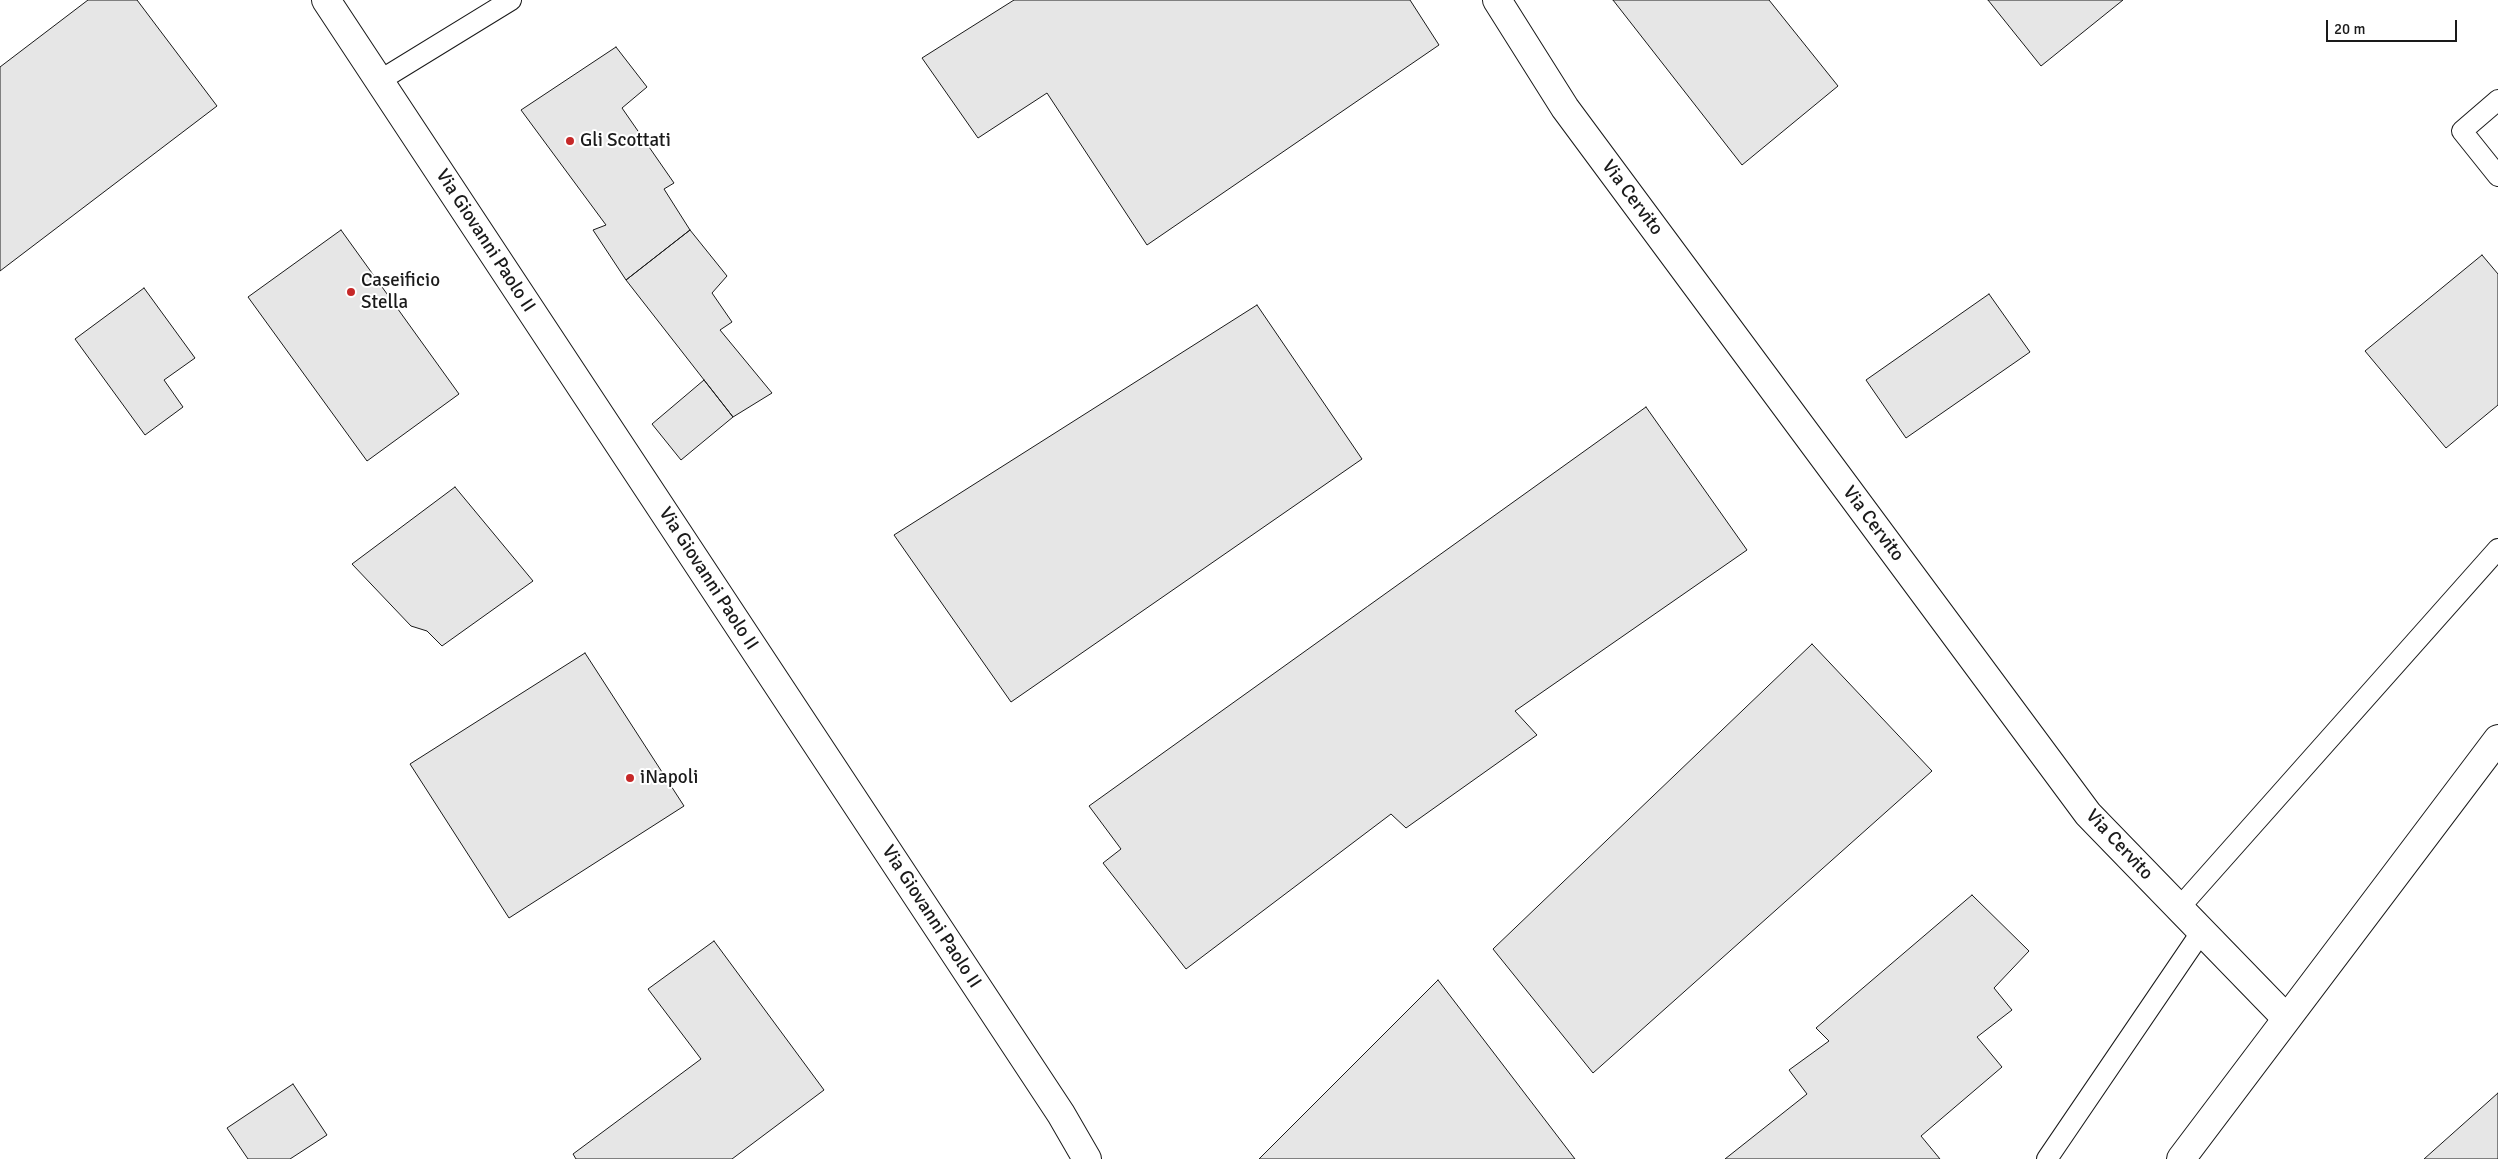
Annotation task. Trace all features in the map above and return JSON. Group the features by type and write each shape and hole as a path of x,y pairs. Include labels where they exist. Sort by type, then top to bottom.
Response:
{"street":[{"name":"Via Giovanni Paolo II","path":"326,0 1050,1098 1087,1159"},
{"name":"Via Cervito","path":"1496,0 1571,116 2088,814 2286,1018"},
{"path":"2181,1159 2498,739"}],"lane":[{"path":"380,82 511,0"},
{"path":"2498,100 2462,131 2498,176"},
{"path":"2179,908 2498,549"},
{"path":"2047,1159 2202,931"}],"building":[{"path":"88,0 137,0 217,106 0,271 0,67"},
{"path":"1014,0 1410,0 1439,45 1147,245 1047,93 978,138 922,58"},
{"path":"1613,0 1769,0 1838,86 1742,165"},
{"path":"1988,0 2123,0 2041,66"},
{"path":"616,47 647,87 622,108 674,183 664,189 690,230 626,280 593,230 606,225 521,110"},
{"path":"341,230 459,394 367,461 248,297"},
{"path":"690,230 727,276 712,293 732,322 720,330 772,393 733,417 626,280"},
{"path":"2482,255 2498,274 2498,405 2446,448 2365,351"},
{"path":"144,288 195,358 164,380 183,407 145,435 75,339"},
{"path":"1989,294 2030,352 1906,438 1866,380"},
{"path":"1257,305 1362,459 1011,702 894,535"},
{"path":"704,380 733,417 681,460 652,424"},
{"path":"1646,407 1747,550 1515,711 1537,735 1406,828 1391,814 1186,969 1103,863 1121,849 1089,806"},
{"path":"455,487 533,581 442,646 427,631 411,626 352,564"},
{"path":"1812,644 1932,771 1593,1073 1493,949"},
{"path":"585,653 684,806 509,918 410,764"},
{"path":"1972,895 2029,951 1994,988 2012,1010 1977,1037 2002,1067 1921,1136 1940,1159 1725,1159 1807,1094 1789,1070 1829,1041 1816,1028"},
{"path":"714,941 824,1090 732,1159 576,1159 573,1154 701,1059 648,989"},
{"path":"1438,980 1575,1159 1259,1159"},
{"path":"293,1084 327,1135 290,1159 248,1159 227,1128"},
{"path":"2498,1093 2498,1159 2424,1159"}],"place":[{"name":"Gli Scottati","path":"570,141"},
{"name":"Caseificio Stella","path":"351,292"},
{"name":"iNapoli","path":"630,778"}]}
